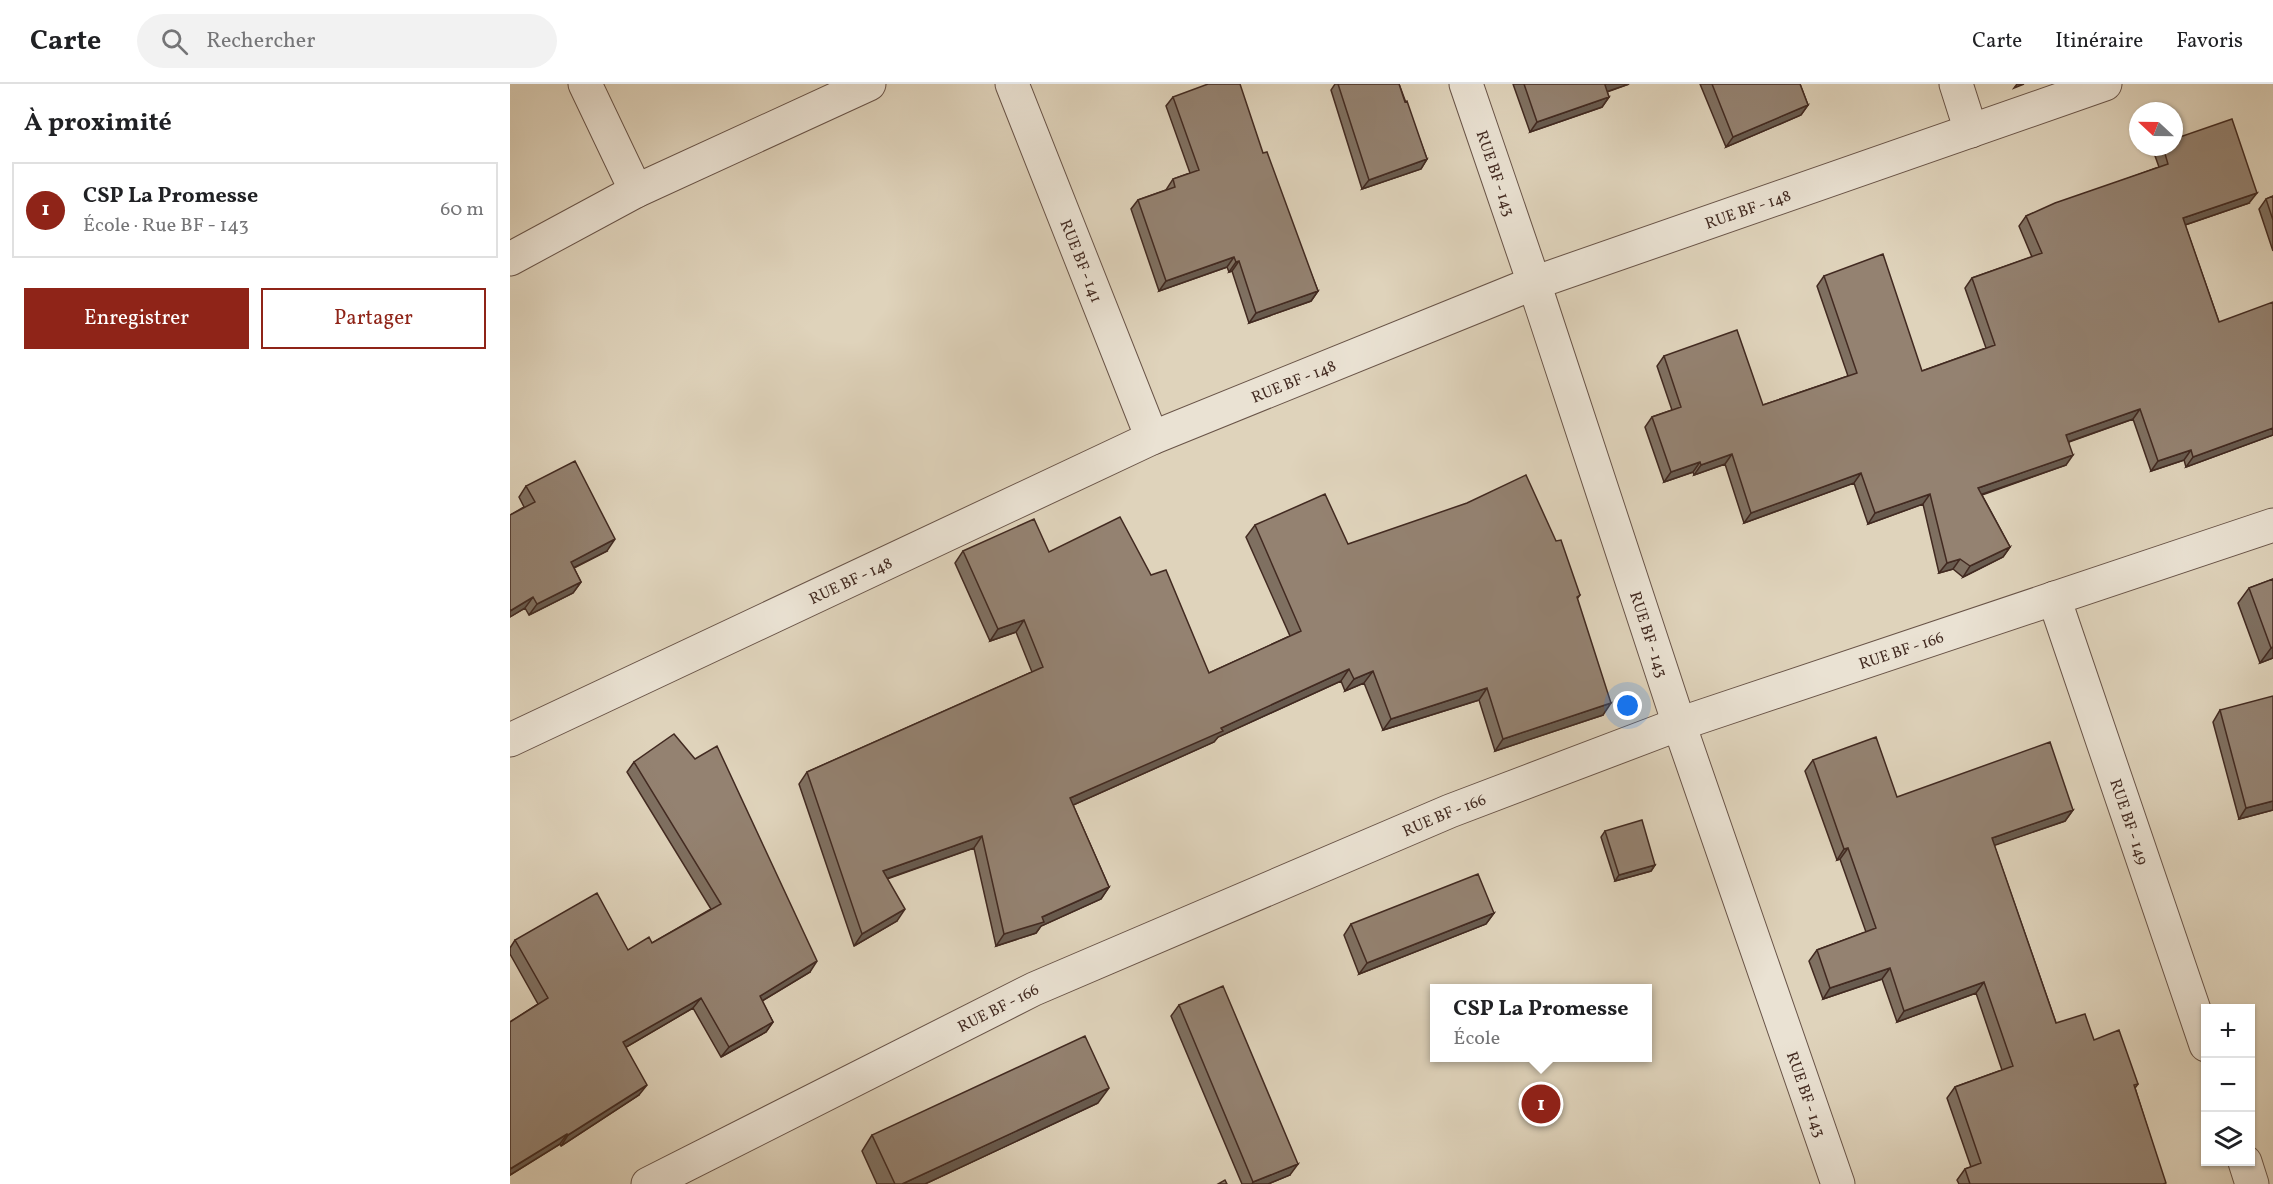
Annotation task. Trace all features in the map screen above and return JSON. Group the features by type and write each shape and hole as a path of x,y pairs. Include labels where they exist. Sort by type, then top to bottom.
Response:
{"street":[{"path":"585,84 636,191"},
{"path":"510,259 636,191 869,84"},
{"name":"RUE BF - 141","path":"1012,84 1152,438"},
{"name":"RUE BF - 143","path":"1466,84 1679,724 1838,1184"},
{"path":"1956,84 1971,131"},
{"name":"RUE BF - 148","path":"510,740 1152,438 1534,283 2105,84"},
{"name":"RUE BF - 166","path":"648,1184 1034,989 1449,811 1679,724 2273,525"},
{"name":"RUE BF - 149","path":"2054,598 2201,1033"},
{"path":"2247,1166 2253,1184"}],"building":[{"path":"1208,84 1240,84 1263,153 1267,152 1318,291 1256,313 1239,261 1236,262 1234,257 1166,281 1138,200 1175,187 1173,179 1199,170 1173,97"},
{"path":"1338,84 1399,84 1427,159 1369,180"},
{"path":"1524,84 1606,84 1609,97 1537,122"},
{"path":"1712,84 1800,84 1808,105 1733,137"},
{"path":"2232,119 2257,193 2183,218 2219,322 2273,302 2273,428 2193,457 2191,450 2158,461 2140,409 2066,435 2073,455 1978,488 2010,547 1970,566 1960,559 1947,563 1930,494 1875,513 1861,473 1751,513 1732,454 1671,472 1652,417 1681,407 1664,356 1737,330 1763,405 1857,373 1824,276 1883,254 1922,371 1995,345 1972,278 2042,253 2026,216 2055,203 2168,164 2166,156 2183,156 2183,136"},
{"path":"2273,196 2273,220 2266,199"},
{"path":"575,461 615,539 571,562 581,582 537,604 533,597 510,611 510,515 535,502 526,486"},
{"path":"1526,475 1556,541 1561,540 1580,595 1577,597 1611,703 1503,739 1487,688 1391,719 1373,671 1354,679 1349,669 1221,728 1223,731 1070,798 1109,887 1042,917 1044,922 1004,934 982,836 883,871 905,909 862,934 807,772 1043,667 1024,620 998,629 963,551 1034,519 1049,552 1120,517 1151,575 1166,570 1209,673 1301,631 1255,525 1325,494 1348,544 1467,503"},
{"path":"2273,579 2273,647 2271,648 2249,588"},
{"path":"2273,696 2273,801 2246,808 2220,710"},
{"path":"674,734 695,759 717,746 817,961 760,996 773,1022 729,1047 701,998 623,1042 647,1085 510,1169 510,1022 548,998 515,940 597,893 628,950 649,937 652,943 721,904 634,762"},
{"path":"1876,737 1897,797 2050,742 2073,810 1992,838 2056,1023 2085,1014 2094,1040 2119,1030 2138,1084 2134,1085 2166,1183 1970,1184 1965,1169 1981,1163 1955,1087 2013,1066 1984,982 1904,1011 1890,968 1830,988 1817,950 1876,928 1848,848 1844,849 1813,760"},
{"path":"1642,820 1655,865 1619,875 1605,831"},
{"path":"1478,874 1494,913 1367,963 1351,924"},
{"path":"1223,986 1298,1164 1253,1182 1179,1005"},
{"path":"1085,1036 1109,1088 902,1184 895,1184 872,1135"}],"place":[{"name":"CSP La Promesse","path":"1541,1104"}]}
